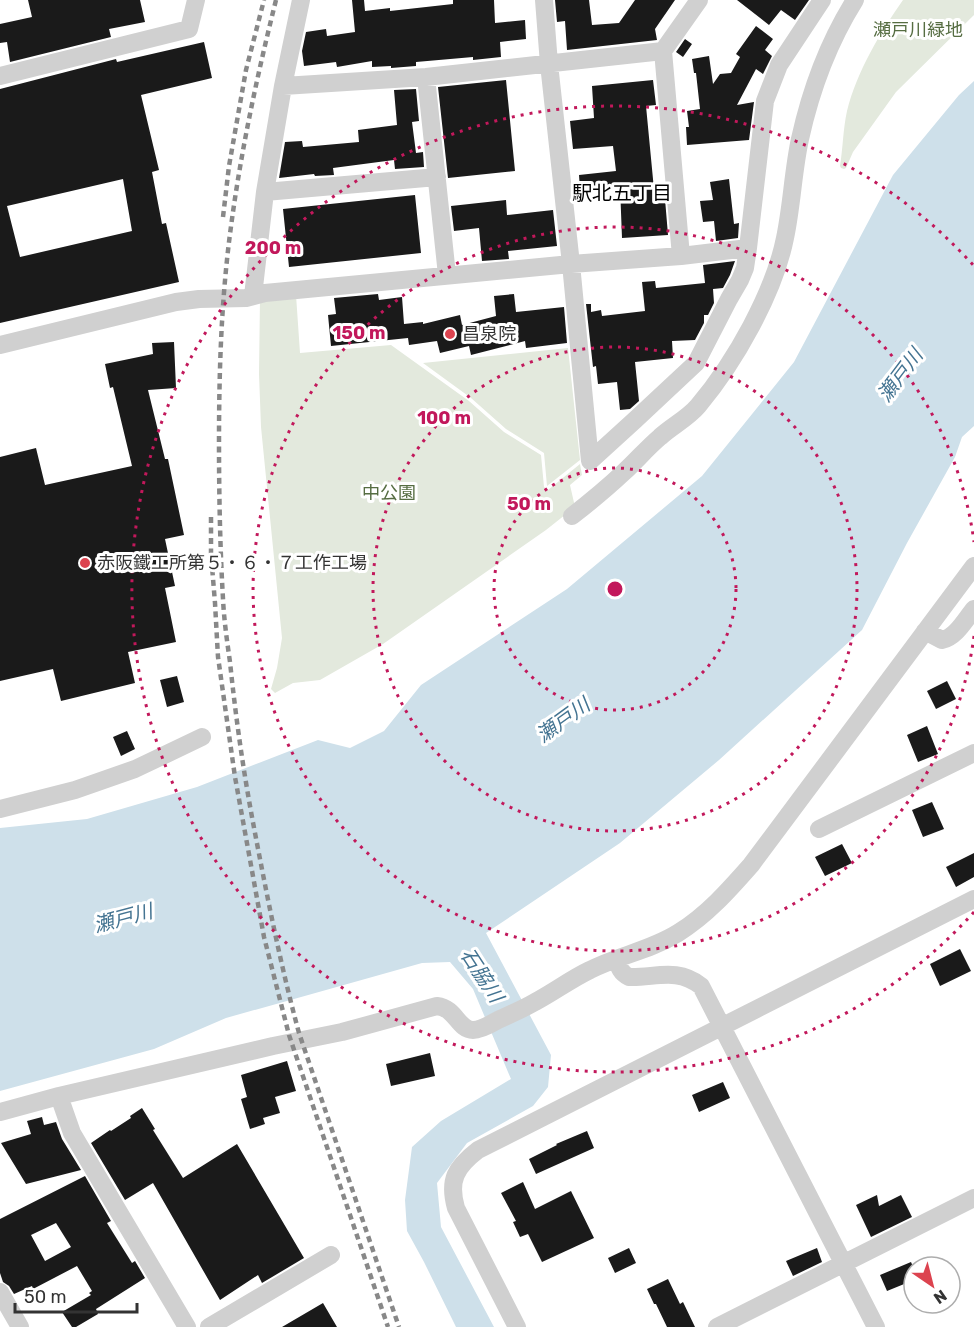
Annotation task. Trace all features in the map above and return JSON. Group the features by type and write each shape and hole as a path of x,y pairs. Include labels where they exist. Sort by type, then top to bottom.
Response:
{"street":[{"path":"0,76 189,29 196,0"},
{"path":"253,296 265,192 283,86 301,0"},
{"path":"544,0 590,461 696,363 740,280 745,268 748,248 765,101 779,65 822,0"},
{"path":"681,256 663,51 699,0"},
{"path":"572,516 696,408 714,386 750,329 773,279 785,239 800,140 813,88 838,29 855,0"},
{"path":"283,86 426,77 663,51"},
{"path":"426,77 447,275"},
{"path":"265,192 437,177"},
{"path":"0,345 176,302 199,299 246,298 265,292 681,256 748,248"},
{"path":"0,1113 59,1096 342,1032 437,1006 448,1010 465,1028 473,1030 534,1003 589,970 654,946 678,933 726,894 751,865 974,566"},
{"path":"925,631 942,640 948,639 974,609"},
{"path":"0,809 85,787 135,769 202,737"},
{"path":"819,829 974,753"},
{"path":"517,1327 456,1208 453,1184 464,1161 478,1150 974,899"},
{"path":"616,959 623,975 629,977 670,974 692,979 701,986 876,1327"},
{"path":"59,1096 72,1133 187,1327"},
{"path":"717,1327 974,1198"},
{"path":"209,1327 331,1255"},
{"path":"0,1292 20,1327"}],"green space":[{"name":"瀬戸川緑地","path":"903,0 974,0 974,15 896,92 853,152 846,168 841,168 846,118 851,96 878,39"},
{"name":"中公園","path":"296,295 300,353 391,345 469,401 504,432 541,455 544,487 548,490 580,464 582,475 570,485 575,507 546,530 383,644 320,680 293,683 275,693 271,689 282,638 261,427 260,298"},
{"path":"568,348 580,460 547,486 544,453 506,429 471,398 423,363"}],"water":[{"path":"974,81 974,426 962,437 955,457 862,630 719,760 620,843 486,933 551,1055 548,1087 533,1106 467,1143 437,1183 441,1227 494,1327 456,1327 407,1231 405,1200 412,1147 441,1121 511,1079 473,989 450,962 422,963 226,1018 154,1049 0,1091 0,828 87,819 197,787 318,740 350,748 384,731 421,685 567,589 702,476 794,362 893,175 959,95"}],"building":[{"path":"28,0 140,0 145,22 109,29 111,37 10,62 7,42 0,43 0,24 32,17"},
{"path":"352,0 364,0 365,11 390,8 390,11 453,4 453,0 494,0 495,23 525,20 526,39 500,42 501,57 416,62 416,66 391,68 391,66 372,67 372,61 337,67 336,62 304,66 302,51 306,32 326,29 327,36 355,32"},
{"path":"555,0 589,0 592,25 619,23 635,0 675,0 655,29 657,40 567,50 565,21 557,22"},
{"path":"737,0 809,0 795,20 781,10 769,25"},
{"path":"756,26 773,39 765,50 772,56 763,74 756,69 737,105 754,102 749,140 687,145 686,127 689,127 687,111 700,109 692,59 709,56 713,84 720,74 731,73 740,57 736,54"},
{"path":"685,39 692,44 683,57 676,52"},
{"path":"204,42 212,78 141,95 159,170 152,172 162,224 166,223 179,282 0,323 0,89 116,59 117,62","holes":["123,179 132,231 20,257 7,206"]},
{"path":"506,80 515,171 448,178 438,87"},
{"path":"653,80 656,105 646,106 655,200 665,199 668,235 622,238 620,186 580,190 579,175 616,171 613,146 573,149 570,121 594,118 592,86"},
{"path":"416,89 419,121 412,122 416,153 423,152 424,167 395,169 394,160 333,168 334,175 315,176 314,174 279,178 285,142 302,141 303,147 359,142 358,130 397,125 394,90"},
{"path":"729,179 734,224 739,223 738,238 716,241 714,221 703,222 700,201 713,200 710,182"},
{"path":"415,195 421,253 289,267 283,209"},
{"path":"506,200 507,215 553,210 557,246 508,251 509,259 482,261 479,228 454,231 451,206"},
{"path":"735,261 723,288 713,289 714,303 708,315 704,315 704,323 695,340 672,341 673,358 635,362 639,401 630,409 620,410 617,382 598,384 596,366 593,367 586,304 591,304 591,312 601,310 602,316 645,311 642,282 655,281 656,288 705,283 703,265"},
{"path":"378,294 379,300 402,297 404,324 423,322 423,324 460,315 462,325 496,316 494,296 514,294 516,312 564,307 567,343 526,348 525,341 471,355 469,346 440,353 437,341 409,345 408,338 331,346 328,315 336,314 334,298"},
{"path":"174,342 176,388 148,390 165,459 168,459 184,535 165,539 175,586 165,588 176,642 128,652 135,683 61,701 53,669 0,681 0,457 36,448 45,485 132,466 113,387 110,388 105,364 153,354 152,343"},
{"path":"177,676 184,702 167,707 160,680"},
{"path":"947,681 956,699 936,709 927,691"},
{"path":"927,726 938,754 918,762 907,735"},
{"path":"127,731 135,749 121,756 113,737"},
{"path":"932,802 944,829 923,837 912,810"},
{"path":"842,844 852,863 825,876 815,857"},
{"path":"974,853 974,877 956,887 946,867"},
{"path":"960,949 971,971 940,986 930,964"},
{"path":"430,1053 435,1076 391,1086 386,1064"},
{"path":"287,1061 296,1091 275,1097 280,1113 263,1118 265,1124 250,1129 241,1099 247,1097 241,1075"},
{"path":"723,1082 730,1098 699,1112 692,1095"},
{"path":"142,1108 183,1178 237,1144 304,1258 262,1283 258,1275 220,1300 153,1183 125,1200 91,1143 131,1118 130,1116"},
{"path":"42,1117 44,1125 56,1122 62,1139 81,1170 26,1184 1,1143 31,1134 27,1121"},
{"path":"587,1131 594,1148 536,1174 529,1159"},
{"path":"85,1176 111,1221 107,1223 132,1263 135,1261 145,1278 96,1309 98,1314 72,1327 62,1312 91,1295 89,1293 92,1291 77,1266 33,1289 32,1286 14,1294 3,1282 0,1273 0,1219","holes":["56,1223 71,1247 45,1261 31,1235"]},
{"path":"523,1182 535,1209 571,1191 594,1238 542,1262 528,1234 520,1237 513,1222 516,1221 501,1193"},
{"path":"877,1195 879,1206 901,1195 912,1217 871,1237 856,1205"},
{"path":"629,1248 636,1263 615,1273 608,1258"},
{"path":"817,1248 822,1262 793,1276 786,1261"},
{"path":"902,1266 902,1285 887,1291 880,1275"},
{"path":"668,1279 695,1327 667,1327 654,1304 647,1289"},
{"path":"323,1303 337,1327 282,1327"}],"railway":[{"path":"223,217 229,166 246,70 264,0"},
{"path":"276,0 243,150 233,211 224,292 219,442 220,540 224,615 247,790 286,983 299,1033 399,1327"},
{"path":"211,517 211,554 218,657 235,777 264,937 289,1035 388,1327"}],"place":[{"name":"昌泉院","path":"450,334"},
{"name":"赤阪鐵工所第５・６・７工作工場","path":"85,563"}],"district":[{"name":"駅北五丁目","path":"622,193"}],"water label":[{"name":"瀬戸川","path":"900,375"},
{"name":"瀬戸川","path":"563,720"},
{"name":"瀬戸川","path":"123,918"},
{"name":"石脇川","path":"482,975"}]}
